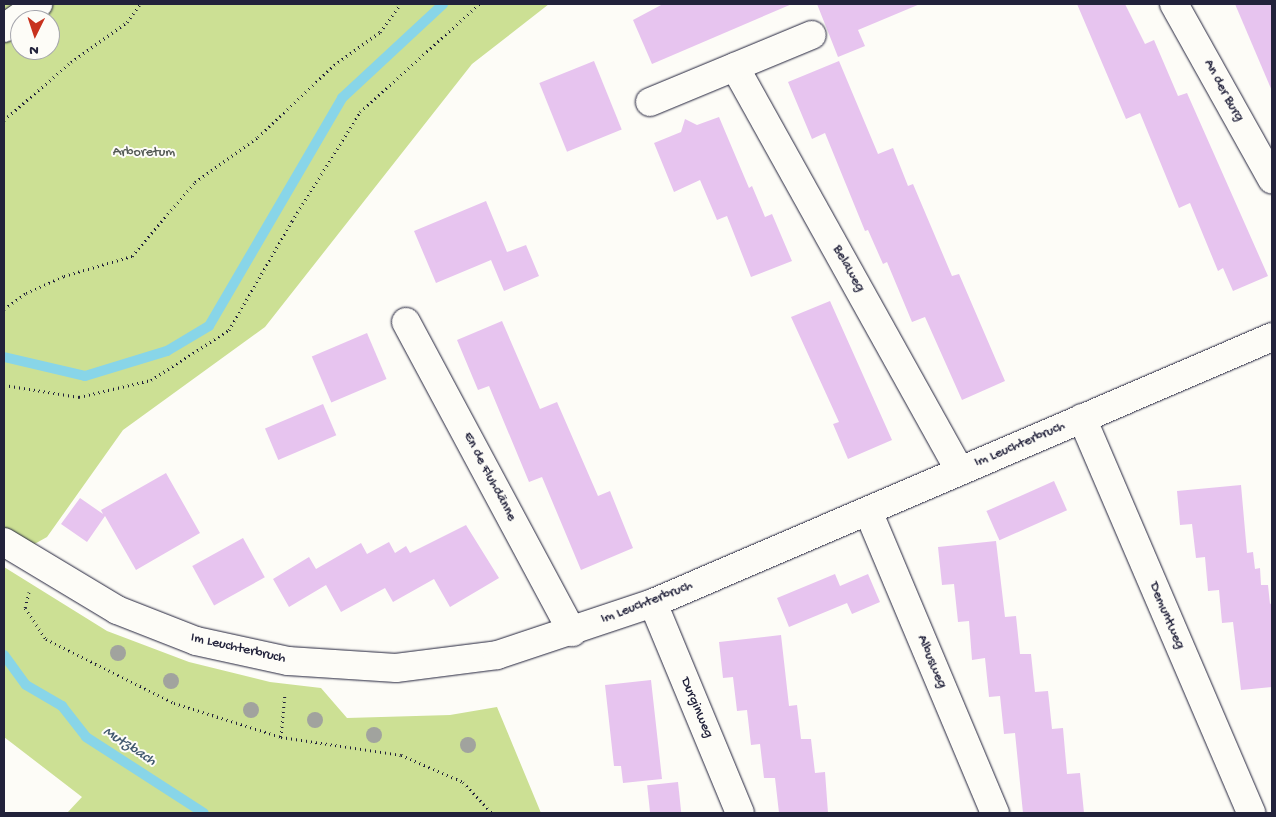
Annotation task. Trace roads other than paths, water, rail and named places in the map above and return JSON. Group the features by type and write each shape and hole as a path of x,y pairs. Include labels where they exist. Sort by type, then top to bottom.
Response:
{"street":[{"path":"4,28 38,4"},
{"name":"An der Burg","path":"1174,4 1272,179"},
{"path":"650,102 812,35"},
{"name":"Belaweg","path":"735,67 960,471"},
{"name":"En de Fluhdänne","path":"406,322 572,632"},
{"name":"Im Leuchterbruch","path":"4,542 117,610 196,640 288,661 396,668 497,655 572,632 653,603 1272,337"},
{"name":"Demuntweg","path":"1082,418 1251,813"},
{"name":"Albusweg","path":"868,511 995,813"},
{"name":"Durginweg","path":"653,603 740,813"}],"waterway":[{"path":"4,357 85,376 167,351 209,326 342,98 443,4"},
{"name":"Mutzbach","path":"4,655 26,685 62,706 86,737 204,813"}],"park label":[{"name":"Arboretum","path":"144,153"}]}
